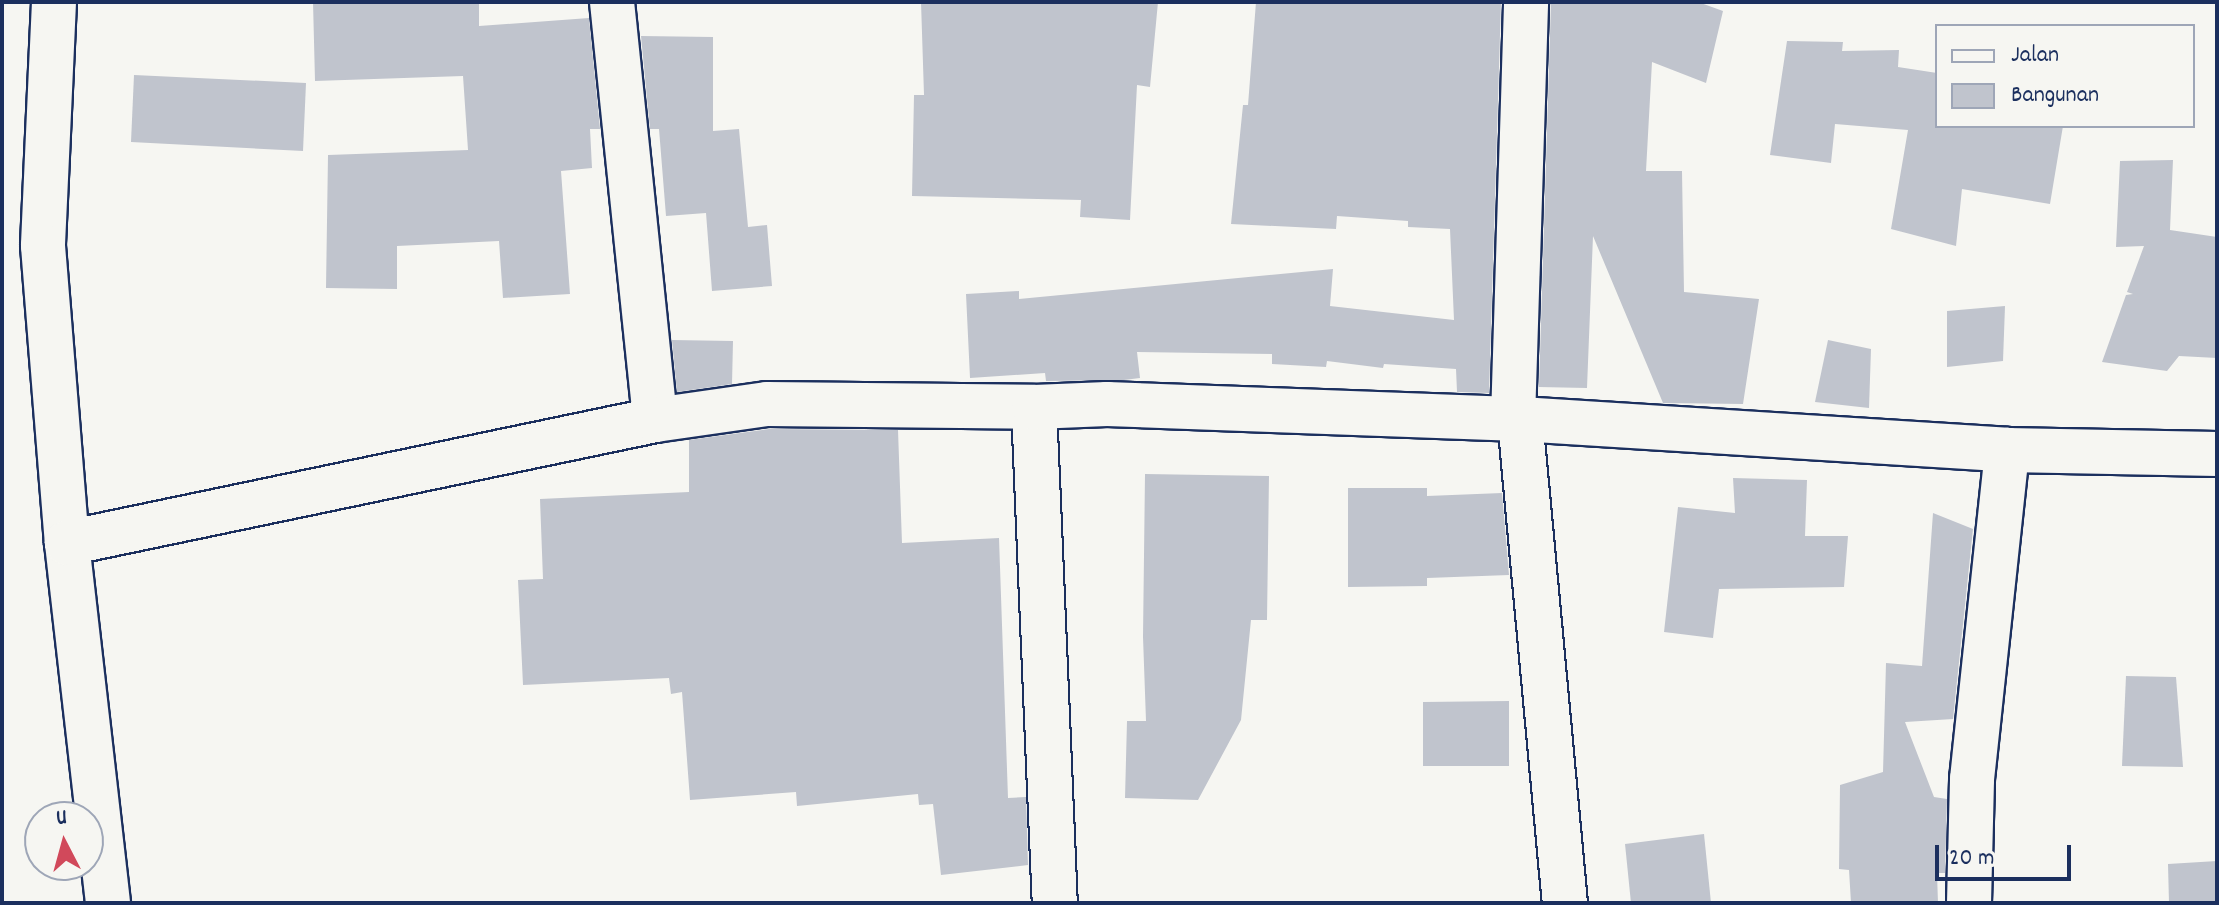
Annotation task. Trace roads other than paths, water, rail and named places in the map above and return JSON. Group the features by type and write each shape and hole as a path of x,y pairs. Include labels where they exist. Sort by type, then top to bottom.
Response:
{"street":[{"path":"54,2 43,246 67,543 108,903"},
{"path":"612,2 655,420"},
{"path":"1526,2 1517,419 1565,903"},
{"path":"67,543 655,420 767,404 1034,407 1107,404 1517,419 2007,450 2217,454"},
{"path":"1034,407 1055,903"},
{"path":"1969,903 1972,779 2007,450"}]}
